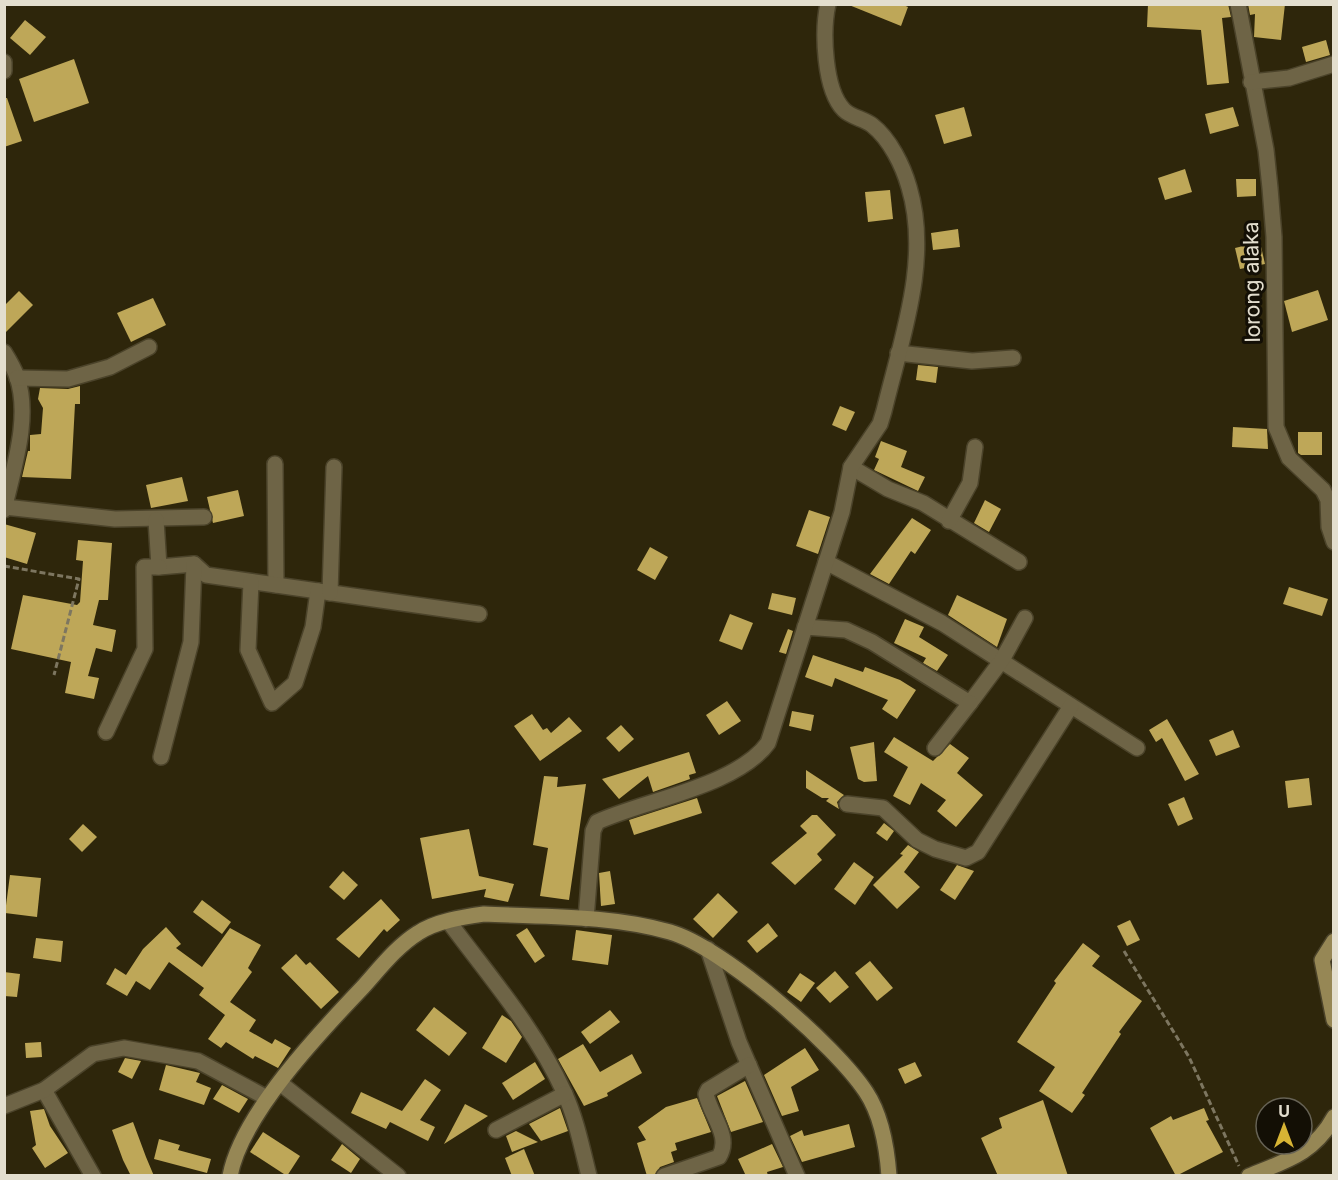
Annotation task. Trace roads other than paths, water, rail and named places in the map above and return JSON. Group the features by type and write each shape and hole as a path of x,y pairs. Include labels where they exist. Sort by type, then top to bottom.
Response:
{"street":[{"path":"586,919 593,831 597,822 739,768 760,754 768,743 847,494 851,467 880,424 898,353 915,265 915,208 900,163 887,142 872,125 844,111 834,96 828,68 825,30 828,4"},
{"name":"lorong alaka","path":"1238,4 1251,82 1266,150 1271,198 1276,427 1289,458 1323,490 1328,500 1329,527 1334,542"},
{"path":"4,62 4,70"},
{"path":"1251,82 1289,78 1334,64"},
{"path":"17,378 68,379 110,367 149,347"},
{"path":"4,352 17,378 21,427 5,509 115,519 156,520 204,517"},
{"path":"898,353 972,361 1013,358"},
{"path":"949,521 970,483 975,447"},
{"path":"275,464 276,585"},
{"path":"251,582 248,650 272,703 295,683 324,592 334,467"},
{"path":"851,467 888,489 923,503 1019,562"},
{"path":"156,520 159,567"},
{"path":"826,562 942,623 1137,748"},
{"path":"106,732 145,649 144,567 194,564 206,575 479,614"},
{"path":"161,757 191,642 194,564"},
{"path":"935,748 1002,660 1025,618"},
{"path":"806,627 846,630 970,703"},
{"path":"847,804 883,808 925,844 961,857 973,856 1071,706"},
{"path":"230,1176 239,1151 267,1098 326,1026 399,948 419,932 484,914 586,919 670,932 708,949 818,1037 846,1066 868,1094 880,1124 889,1176"},
{"path":"449,922 514,1010 565,1094 588,1176"},
{"path":"1334,941 1322,960 1334,1020"},
{"path":"708,949 749,1065 797,1176"},
{"path":"4,1106 53,1085 93,1054 124,1048 198,1061 267,1098"},
{"path":"664,1176 720,1157 724,1149 724,1138 706,1094 708,1090 749,1065"},
{"path":"280,1083 399,1176"},
{"path":"53,1085 93,1176"},
{"path":"496,1130 565,1094"},
{"path":"1248,1176 1300,1155 1327,1130 1334,1117"}]}
